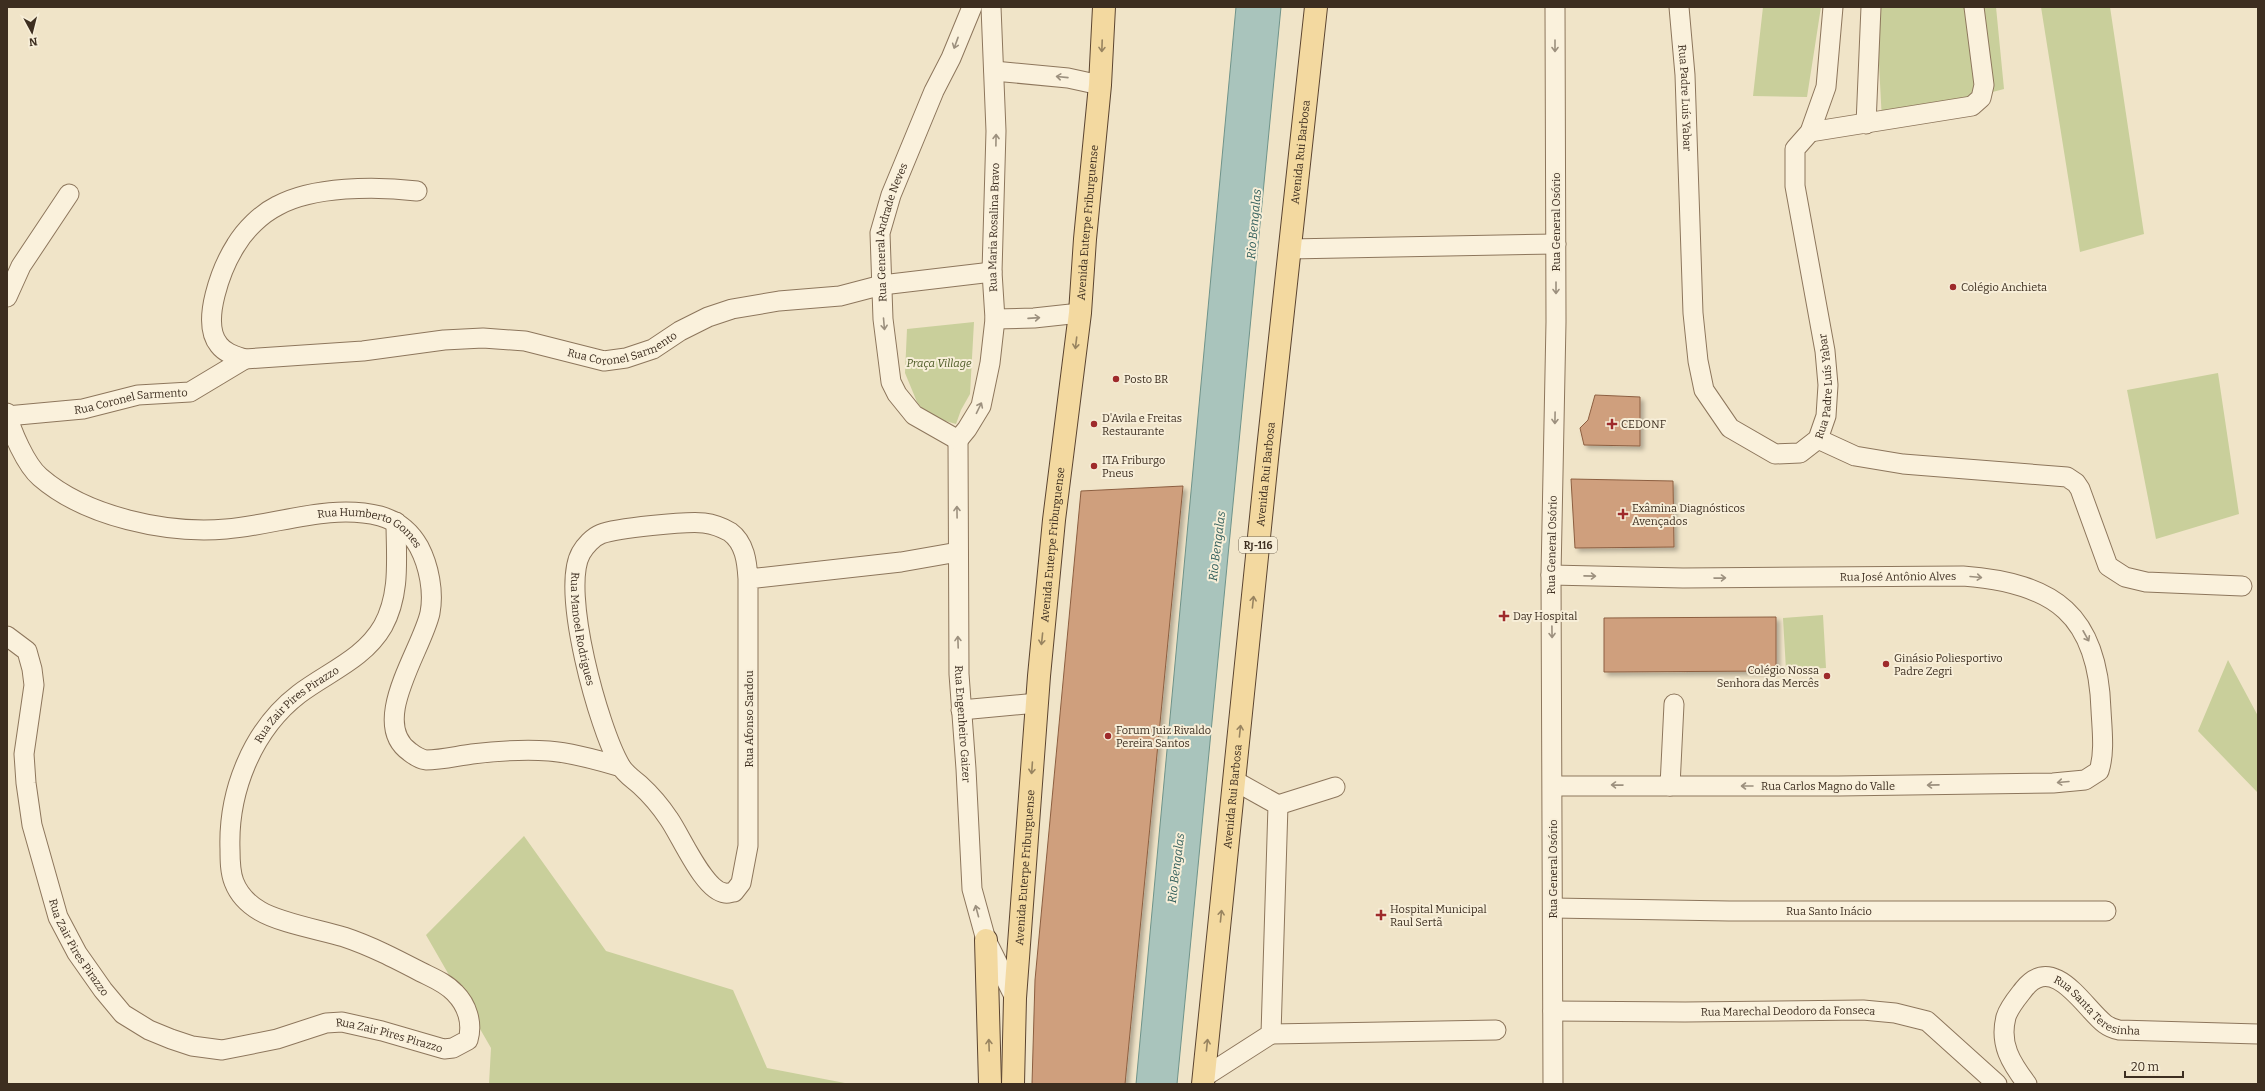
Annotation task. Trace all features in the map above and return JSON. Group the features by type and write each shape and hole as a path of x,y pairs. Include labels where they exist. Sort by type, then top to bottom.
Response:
{"main road":[{"name":"Avenida Euterpe Friburguense","path":"1013,1084 1015,998 1037,704 1054,520 1080,313 1085,239 1100,85 1104,7"},
{"name":"Avenida Rui Barbosa","path":"1203,1081 1289,249 1316,7"},
{"path":"986,940 990,1084"}],"street":[{"name":"Rua General Andrade Neves","path":"958,440 914,415 897,394 888,367 880,234 891,195 934,91 972,7"},
{"name":"Rua Maria Rosalina Bravo","path":"958,440 967,429 983,398 990,363 995,319 992,272 996,131 991,7"},
{"name":"Rua General Osório","path":"1553,1084 1552,575 1556,244 1555,7"},
{"name":"Rua Padre Luís Yabar","path":"1679,7 1685,82 1693,313 1698,361 1704,390 1730,428 1775,454 1800,453 1818,439 1826,416 1828,385 1825,351 1795,186 1795,149 1810,132 1826,87 1833,7"},
{"path":"1866,124 1871,7"},
{"path":"1810,132 1972,106 1981,98 1984,85 1974,7"},
{"path":"994,71 1068,78 1100,85"},
{"name":"Rua Coronel Sarmento","path":"417,191 369,188 311,194 290,200 265,213 236,245 224,268 216,293 212,316 213,334 219,345 230,354 245,359 363,351 444,340 484,338 525,342 604,361 626,358 654,349 680,331 708,317 732,309 779,301 840,296 882,285 992,272"},
{"path":"7,297 21,266 69,194"},
{"path":"1289,249 1556,244"},
{"path":"995,319 1034,318 1080,313"},
{"name":"Rua Coronel Sarmento","path":"7,416 83,409 138,395 190,392 245,359"},
{"name":"Rua Humberto Gomes","path":"7,413 23,452 38,476 61,492 115,516 172,528 198,529 226,529 326,513 358,512 380,516 396,522 407,530 423,555 428,570 431,588 430,611 424,634 396,700 393,716 395,732 401,746 423,760 508,750 550,751 593,758 621,767"},
{"path":"1818,439 1856,456 1903,464 2067,476 2076,483 2080,489 2108,566 2125,577 2146,582 2242,586"},
{"name":"Rua Engenheiro Gaizer","path":"958,440 957,608 961,710 966,769 972,889 986,940 1015,998"},
{"name":"Rua Zair Pires Pirazzo","path":"7,636 27,651 32,669 33,698 24,754 26,784 32,824 58,917 77,953 103,990 123,1014 149,1030 171,1039 208,1049 235,1049 277,1039 320,1025 342,1022 382,1031 428,1046 454,1048 468,1040 470,1024 462,1002 447,986 384,952 261,912 244,899 234,881 230,862 229,835 236,795 245,765 260,737 281,710 298,695 355,657 372,641 388,615 394,599 397,577 396,522"},
{"name":"Rua Manoel Rodrigues","path":"621,767 596,706 583,654 575,582 576,567 581,554 590,542 601,534 669,524 704,523 730,533 739,542 747,564 748,579"},
{"path":"748,579 901,562 958,552"},
{"name":"Rua José Antônio Alves","path":"1552,575 1683,578 1963,576 1997,578 2016,583 2054,601 2075,619 2087,637 2093,652 2101,699 2102,762 2100,771"},
{"name":"Rua Afonso Sardou","path":"621,767 661,808 678,832 707,881 715,889 725,894 734,892 741,883 748,846 748,579"},
{"path":"961,710 1037,704"},
{"path":"1670,786 1674,704"},
{"name":"Rua Carlos Magno do Valle","path":"1553,786 2053,783 2085,780 2100,771"},
{"path":"1235,781 1278,805 1335,787"},
{"path":"1271,1034 1278,805"},
{"name":"Rua Santo Inácio","path":"1553,908 2106,911"},
{"name":"Rua Santa Teresinha","path":"2027,1084 2008,1057 2004,1043 2003,1028 2007,1012 2018,996 2029,983 2042,977 2055,978 2065,984 2080,997 2107,1026 2119,1030 2258,1034"},
{"name":"Rua Marechal Deodoro da Fonseca","path":"1553,1011 1685,1012 1863,1010 1895,1012 1927,1021 1997,1084"},
{"path":"1203,1081 1271,1034 1496,1030"}],"green space":[{"path":"1763,7 1821,7 1807,97 1753,96"},
{"path":"1876,7 1996,7 2004,89 1882,121"},
{"path":"2041,7 2110,7 2144,234 2080,252"},
{"name":"Praça Village","path":"974,322 970,394 961,410 956,424 928,416 917,402 905,373 907,329"},
{"path":"2218,373 2239,514 2156,539 2127,390"},
{"path":"1823,615 1826,668 1786,670 1783,618"},
{"path":"2228,660 2258,716 2258,793 2198,731"},
{"path":"524,836 606,951 733,990 767,1068 850,1084 489,1084 491,1048 426,935"}],"water":[{"name":"Rio Bengalas","path":"1236,7 1281,7 1177,1084 1136,1084"}],"building":[{"name":"CEDONF","path":"1595,395 1640,397 1640,446 1584,445 1580,428 1588,420"},
{"name":"Exâmina Diagnósticos Avençados","path":"1571,479 1673,481 1674,547 1575,548"},
{"name":"Forum Juiz Rivaldo Pereira Santos","path":"1183,486 1125,1084 1032,1084 1035,980 1081,491"},
{"path":"1776,617 1776,671 1604,672 1604,618"}],"place":[{"name":"Colégio Anchieta","path":"1953,287"},
{"name":"Posto BR","path":"1116,379"},
{"name":"D'Avila e Freitas Restaurante","path":"1094,424"},
{"name":"CEDONF","path":"1612,424"},
{"name":"ITA Friburgo Pneus","path":"1094,466"},
{"name":"Exâmina Diagnósticos Avençados","path":"1623,514"},
{"name":"Day Hospital","path":"1504,616"},
{"name":"Ginásio Poliesportivo Padre Zegri","path":"1886,664"},
{"name":"Colégio Nossa Senhora das Mercês","path":"1827,676"},
{"name":"Forum Juiz Rivaldo Pereira Santos","path":"1108,736"},
{"name":"Hospital Municipal Raul Sertã","path":"1381,915"}]}
